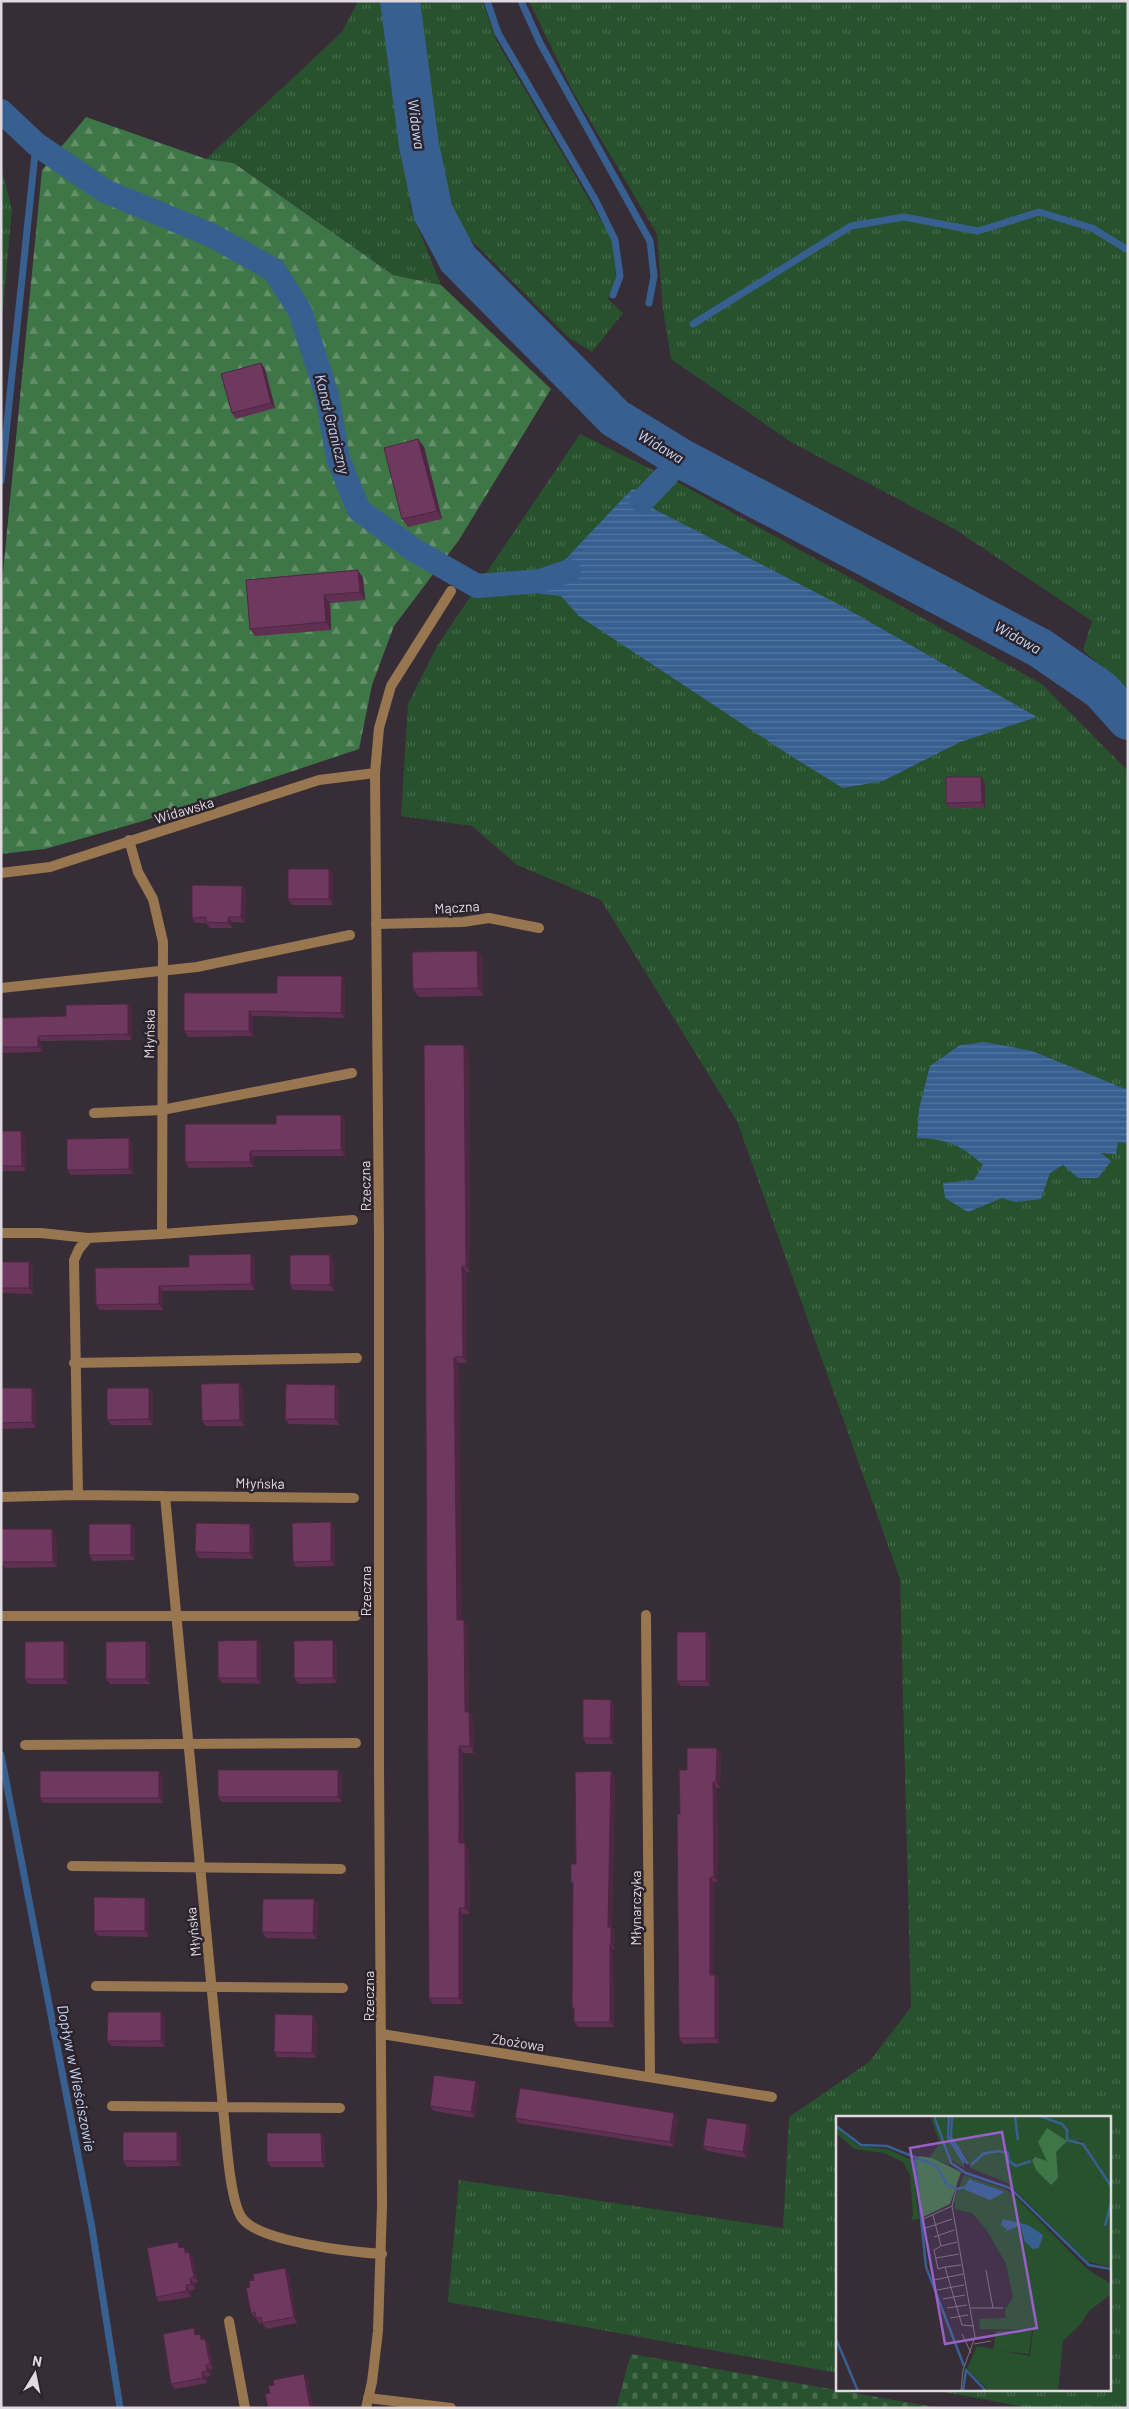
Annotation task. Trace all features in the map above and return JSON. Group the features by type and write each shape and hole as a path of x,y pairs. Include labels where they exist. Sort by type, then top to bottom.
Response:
{"street":[{"name":"Rzeczna","path":"367,2403 378,2331 382,2254 380,1236 375,773 380,728 391,686 451,591"},
{"name":"Widawska","path":"1,874 50,867 129,840 204,819 319,780 375,773"},
{"name":"Młyńska","path":"129,840 138,872 153,899 160,923 164,970 162,1234"},
{"name":"Mączna","path":"376,924 463,922 489,918 539,928"},
{"path":"1,988 197,967 350,935"},
{"path":"94,1113 162,1110 352,1073"},
{"path":"1,1233 41,1233 88,1238 353,1220"},
{"path":"78,1495 74,1362 74,1260 79,1249 88,1238"},
{"path":"74,1362 357,1358"},
{"name":"Młyńska","path":"1,1497 78,1495 354,1498"},
{"name":"Młyńska","path":"165,1496 223,2108 234,2196 242,2218 259,2229 291,2240 343,2251 382,2254"},
{"name":"Młynarczyka","path":"646,1615 650,2077"},
{"path":"1,1616 356,1616"},
{"path":"25,1745 356,1743"},
{"path":"72,1866 341,1870"},
{"path":"96,1986 343,1988"},
{"name":"Zbożowa","path":"382,2034 650,2077"},
{"path":"650,2077 772,2098"},
{"path":"112,2106 340,2108"},
{"path":"230,2322 245,2408"},
{"path":"367,2403 452,2408"}],"green space":[{"path":"358,1 384,1 411,210 441,285 393,275 235,163 206,159 342,32"},
{"path":"419,1 482,1 497,42 612,239 616,276 608,299 623,313 592,352 568,337 458,227 438,151"},
{"path":"529,1 1128,1 1128,690 1083,650 1092,621 956,530 791,442 671,359 663,309 657,234 573,92"},
{"path":"86,117 206,159 234,163 393,275 441,285 551,389 459,540 394,626 372,685 359,749 143,821 45,849 1,854 1,593 42,170"},
{"path":"1,167 12,209 1,330"},
{"path":"580,434 677,482 1042,684 1128,771 1128,2408 1030,2408 945,2392 1112,2392 1112,2116 836,2116 836,2373 448,2302 459,2180 783,2228 789,2117 869,2062 911,2007 900,1579 737,1121 601,900 517,865 472,826 401,816 408,704 437,646"},
{"path":"631,2354 836,2390 836,2392 848,2392 940,2408 616,2408"}],"water":[{"path":"657,475 677,482 652,508 840,605 1037,717 960,742 883,781 843,788 794,758 579,616 561,596 540,594 540,572 560,565 631,490 646,488"},
{"path":"985,1042 1032,1051 1128,1090 1128,1143 1118,1142 1116,1154 1101,1153 1111,1161 1098,1178 1078,1178 1063,1165 1050,1173 1041,1199 1015,1202 1002,1198 968,1212 945,1198 943,1183 974,1180 983,1165 960,1147 953,1144 945,1141 917,1138 919,1109 930,1066 960,1045"}],"building":[{"path":"261,363 271,403 232,413 221,374"},
{"path":"418,439 437,511 402,519 384,448"},
{"path":"358,570 360,592 324,595 326,622 250,629 246,580"},
{"path":"946,777 981,777 982,802 946,803"},
{"path":"288,869 329,869 329,899 288,899"},
{"path":"192,885 242,886 241,917 228,917 228,923 206,922 206,917 192,918"},
{"path":"477,951 478,988 413,989 412,952"},
{"path":"277,976 342,976 341,1013 249,1011 249,1031 184,1031 184,993 277,993"},
{"path":"128,1004 128,1034 38,1036 38,1047 1,1047 1,1018 66,1016 66,1005"},
{"path":"424,1045 464,1045 466,1266 462,1266 463,1357 454,1357 457,1620 464,1620 465,1712 469,1712 470,1746 459,1746 459,1843 465,1843 465,1908 459,1908 459,1998 429,1998"},
{"path":"276,1115 341,1115 341,1150 250,1151 250,1162 185,1162 185,1124 276,1124"},
{"path":"1,1131 21,1131 22,1166 1,1166"},
{"path":"129,1138 129,1169 67,1170 67,1139"},
{"path":"251,1254 251,1284 159,1286 159,1304 96,1305 95,1268 189,1267 189,1255"},
{"path":"290,1255 330,1255 330,1285 290,1285"},
{"path":"1,1262 29,1262 29,1288 1,1288"},
{"path":"239,1383 240,1420 202,1421 201,1384"},
{"path":"286,1384 335,1385 335,1419 285,1419"},
{"path":"1,1388 32,1388 32,1422 1,1423"},
{"path":"107,1388 149,1388 149,1419 107,1420"},
{"path":"331,1522 331,1561 293,1562 292,1523"},
{"path":"196,1523 250,1524 250,1553 195,1552"},
{"path":"89,1524 131,1524 131,1555 89,1555"},
{"path":"1,1529 52,1529 53,1562 1,1562"},
{"path":"677,1632 706,1632 706,1681 677,1681"},
{"path":"257,1640 257,1678 218,1678 218,1641"},
{"path":"333,1640 333,1678 294,1678 294,1641"},
{"path":"64,1641 64,1679 25,1679 25,1642"},
{"path":"146,1641 146,1679 106,1679 106,1642"},
{"path":"583,1699 611,1700 610,1738 583,1738"},
{"path":"687,1748 717,1748 716,1782 713,1782 714,1877 710,1877 710,1975 715,1975 715,2038 679,2038 677,1814 680,1814 679,1770 687,1770"},
{"path":"218,1770 338,1770 338,1797 218,1797"},
{"path":"40,1771 159,1771 159,1798 40,1798"},
{"path":"611,1771 608,1927 611,1927 610,2022 574,2022 574,2008 572,2007 573,1882 571,1882 571,1864 576,1864 575,1772"},
{"path":"94,1897 145,1898 145,1931 94,1931"},
{"path":"263,1899 314,1899 313,1933 262,1932"},
{"path":"108,2012 161,2012 161,2041 107,2041"},
{"path":"275,2014 313,2015 312,2053 274,2052"},
{"path":"434,2075 476,2081 471,2112 430,2106"},
{"path":"520,2088 674,2113 670,2142 515,2118"},
{"path":"707,2118 747,2124 743,2152 703,2146"},
{"path":"123,2132 177,2132 177,2161 123,2161"},
{"path":"267,2133 321,2133 322,2162 267,2162"},
{"path":"178,2242 179,2248 184,2247 185,2253 189,2252 194,2277 190,2278 191,2284 186,2285 187,2291 156,2297 147,2248"},
{"path":"285,2268 294,2317 262,2323 261,2317 256,2318 255,2312 251,2313 246,2288 250,2287 249,2281 254,2280 253,2274"},
{"path":"194,2328 195,2335 200,2334 201,2340 205,2339 210,2364 206,2365 207,2371 202,2372 203,2378 171,2384 163,2334"},
{"path":"304,2374 310,2408 268,2408 265,2394 270,2393 268,2386 274,2385 273,2380"}],"waterway":[{"name":"Widawa","path":"400,1 419,145 433,212 458,259 615,418 682,459 1040,648 1101,690 1128,720"},
{"path":"487,1 498,33 596,201 615,240 620,276 613,295"},
{"path":"521,1 540,43 650,241 654,276 649,303"},
{"name":"Kanał Graniczny","path":"1,111 36,144 105,191 211,235 274,270 300,311 327,395 338,459 359,510 414,550 477,586 540,581 569,571"},
{"name":"Dopływ w Wieściszowie","path":"1,481 36,144"},
{"path":"693,324 851,226 904,217 978,231 1039,212 1092,228 1128,250"},
{"name":"Kanał Graniczny","path":"642,501 682,459"},
{"name":"Dopływ w Wieściszowie","path":"1,1755 92,2228 120,2408"}]}
